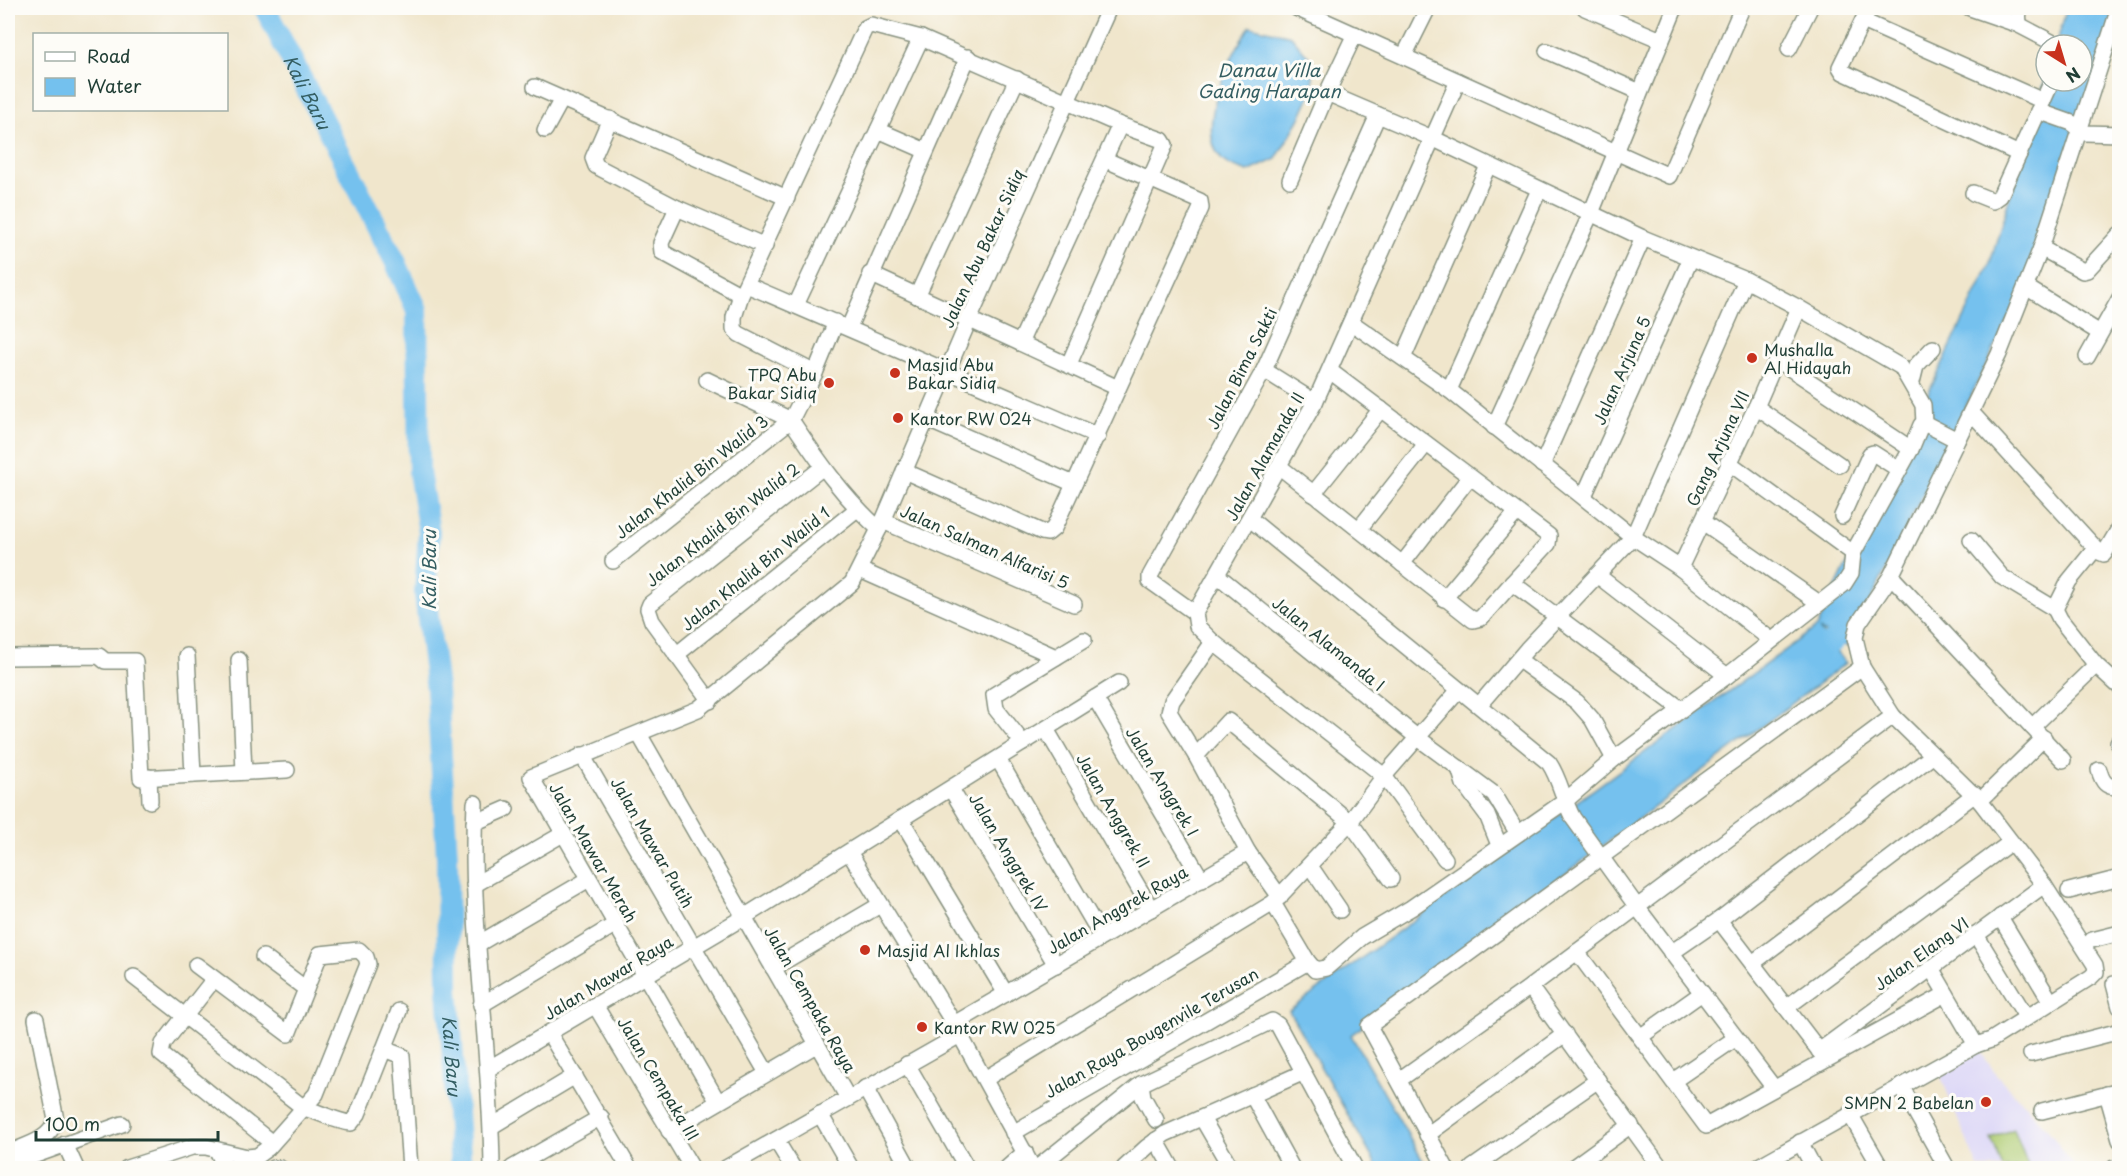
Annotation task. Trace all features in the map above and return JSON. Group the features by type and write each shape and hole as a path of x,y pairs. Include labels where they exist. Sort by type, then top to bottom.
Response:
{"street":[{"name":"Jalan Abu Bakar Sidiq","path":"530,779 532,775 698,709 836,599 852,583 928,420 969,320 1069,102 1109,8"},
{"path":"1296,8 1669,176 1742,8"},
{"path":"1404,56 1428,8"},
{"path":"1585,8 1661,40"},
{"path":"1494,428 1591,213 1675,8"},
{"path":"1789,49 1810,8"},
{"path":"1970,8 2019,25 2034,33"},
{"path":"2018,8 2019,25"},
{"path":"1213,642 1169,706 1172,719 1196,756 1308,962 1315,970 1326,968 1362,938 1411,908 1517,832 1564,802 1614,759 1727,676 1844,584 1851,573 1853,553 1911,449 1971,412 1999,354 2041,248 2076,125 2119,8"},
{"path":"2019,154 1843,72 1840,67 1866,14 2076,125 2085,133 2120,134"},
{"path":"815,373 736,332 734,317 744,290 865,28 871,25 921,38 968,57 1120,125 1162,140 1165,145 1152,181 1069,364"},
{"path":"1290,180 1355,34"},
{"path":"796,305 921,38"},
{"path":"1547,51 1640,92"},
{"path":"707,380 791,420 870,274 968,57"},
{"path":"917,296 1017,79"},
{"name":"Jalan Alamanda II","path":"1195,613 1315,402 1458,81"},
{"path":"535,87 788,198"},
{"path":"1327,93 1432,138 1643,238 1746,280 1798,308 1901,367 1941,432"},
{"path":"1973,193 1993,201 1997,199 2044,110 2049,93"},
{"path":"545,130 562,99"},
{"name":"Jalan Bima Sakti","path":"1195,613 1150,581 1150,576 1264,370 1378,115"},
{"path":"610,119 593,158 594,165 677,208 765,246"},
{"path":"1020,343 1106,160 1120,125"},
{"path":"878,130 926,151"},
{"path":"904,471 1045,533 1054,528 1201,208 1200,201 1106,160"},
{"path":"1403,358 1488,166"},
{"path":"1449,390 1539,190"},
{"path":"677,208 661,243 662,252 744,290 796,305 842,324 1098,436"},
{"path":"2041,248 2087,270 2120,234"},
{"path":"1542,465 1643,238"},
{"name":"Jalan Arjuna 5","path":"1584,496 1691,258"},
{"path":"870,274 1118,388"},
{"path":"1480,704 1633,537 1746,280"},
{"path":"2026,287 2100,333"},
{"path":"2087,357 2120,298"},
{"name":"Gang Arjuna VII","path":"1680,568 1728,462 1756,407 1798,308"},
{"path":"1352,323 1449,390 1633,537 1680,568 1771,640"},
{"path":"1912,382 1916,366 1933,348"},
{"path":"1776,359 1911,449"},
{"path":"1264,370 1315,402"},
{"path":"1280,467 1473,620 1477,620 1550,542 1549,536 1469,478 1330,371"},
{"path":"1756,407 1840,465"},
{"path":"1313,494 1380,409"},
{"path":"1971,412 2095,549 2104,554 2108,551 2120,527"},
{"name":"Jalan Salman Alfarisi 5","path":"791,420 823,467 857,509 881,525 1074,604"},
{"name":"Jalan Khalid Bin Walid 3","path":"613,561 791,420"},
{"path":"928,420 1074,484"},
{"path":"1755,1168 1976,1045 1991,1040 2091,977 2096,970 2044,885 1978,798 1893,716 1862,667 1855,630 1891,576 1941,432"},
{"path":"1359,529 1426,444"},
{"path":"1842,516 1869,454 1873,453 1898,469"},
{"path":"1728,462 1853,553"},
{"name":"Jalan Khalid Bin Walid 2","path":"710,701 649,615 650,604 823,467"},
{"path":"1402,564 1469,478"},
{"name":"Jalan Khalid Bin Walid 1","path":"676,655 857,509"},
{"path":"1444,599 1516,513"},
{"path":"1250,519 1459,690 1480,704 1549,763 1556,772 1564,802 1573,818 1671,953 1774,1088"},
{"path":"1702,522 1819,603"},
{"path":"1971,540 2002,577 2055,609 2060,619 2096,665 2120,687"},
{"path":"2055,609 2069,581 2095,549"},
{"path":"860,570 1056,657"},
{"name":"Jalan Alamanda I","path":"1217,575 1418,738 1496,796 1517,832"},
{"path":"1597,575 1727,676"},
{"path":"1891,576 2062,760"},
{"path":"1512,583 1681,709"},
{"path":"1195,613 1197,626 1213,642 1384,776 1445,859"},
{"path":"1023,743 996,709 993,697 997,692 1084,640"},
{"path":"8,657 99,656 105,661 135,661 141,778 287,770"},
{"path":"187,656 193,775"},
{"path":"239,660 244,772"},
{"path":"1519,660 1577,702 1592,719 1614,759"},
{"path":"2032,727 2096,665"},
{"path":"1446,1168 1369,1026 1603,858 1862,667"},
{"name":"Jalan Mawar Raya","path":"489,1068 744,918 1119,683"},
{"path":"985,1079 1276,900 1350,822 1384,776 1459,690"},
{"name":"Jalan Anggrek I","path":"1095,698 1202,880"},
{"path":"1399,1080 1530,987 1893,716"},
{"path":"1196,756 1228,721 1350,822 1391,879"},
{"name":"Jalan Anggrek II","path":"1046,729 1151,909"},
{"name":"Jalan Cempaka Raya","path":"639,734 848,1098"},
{"path":"1754,962 1978,798 2044,738"},
{"name":"Jalan Mawar Putih","path":"582,755 767,1073"},
{"path":"1671,953 1719,920 1932,756"},
{"path":"998,759 1102,937"},
{"path":"1459,768 1464,784 1486,815 1499,846"},
{"path":"2099,770 2105,783 2110,787 2120,786"},
{"path":"149,777 150,801"},
{"name":"Jalan Mawar Merah","path":"530,779 718,1102"},
{"name":"Jalan Anggrek IV","path":"951,789 1056,965"},
{"path":"475,803 474,885 481,1005 489,1068 492,1168"},
{"path":"474,824 506,809"},
{"path":"901,819 1006,994"},
{"path":"474,885 563,834"},
{"path":"1787,1007 2011,842"},
{"path":"849,852 957,1029 1013,1133 1035,1168 1141,1084 1272,1021 1278,1026 1354,1168"},
{"name":"Jalan Anggrek Raya","path":"730,1168 907,1064 1006,994 1248,852"},
{"path":"1310,866 1340,910"},
{"path":"2068,891 2120,878"},
{"path":"478,944 589,879"},
{"name":"Jalan Elang VI","path":"1822,1055 1931,968 2044,885"},
{"path":"773,968 880,905"},
{"path":"2000,917 2051,1002"},
{"path":"1719,920 1754,962 1822,1055"},
{"path":"481,1005 616,924"},
{"path":"2092,940 2120,933"},
{"path":"1976,935 2027,1018"},
{"path":"127,1168 192,1147 247,1157 256,1156 272,1143 316,1094 368,964 366,957 359,950 320,954 288,1034 196,965"},
{"path":"1577,952 1707,1126 1774,1088 1822,1055 1946,994"},
{"path":"263,957 306,989"},
{"name":"Jalan Raya Bougenvile Terusan","path":"1013,1133 1308,962"},
{"path":"1931,968 1976,1045"},
{"path":"134,977 304,1108 324,1113 340,1122 351,1123 358,1114 399,1011"},
{"path":"214,979 163,1044 161,1054 272,1143"},
{"path":"2120,983 2114,984 2120,1006"},
{"path":"1530,987 1661,1168"},
{"path":"1640,1037 1702,993"},
{"name":"Jalan Cempaka III","path":"595,1005 692,1168"},
{"path":"8,1153 44,1138 53,1128 56,1120 36,1019"},
{"path":"2031,1054 2120,1031"},
{"path":"549,1032 601,1117 625,1167"},
{"path":"1427,1135 1565,1034"},
{"path":"1673,1081 1736,1038"},
{"path":"669,1131 816,1045"},
{"path":"384,1049 402,1056 410,1168"},
{"path":"907,1064 967,1168"},
{"path":"1124,1168 1156,1140 1302,1072"},
{"path":"492,1126 575,1076"},
{"path":"1472,1168 1598,1080"},
{"path":"1141,1084 1143,1097 1156,1120"},
{"path":"1901,1086 1947,1168"},
{"path":"865,1088 909,1168"},
{"path":"2042,1111 2113,1092 2120,1140"},
{"path":"1252,1095 1292,1168"},
{"path":"820,1114 851,1168"},
{"path":"1850,1114 1881,1168"},
{"path":"512,1168 601,1117"},
{"path":"1202,1118 1231,1168"},
{"path":"8,1165 122,1124"},
{"path":"1572,1168 1631,1125"},
{"path":"776,1140 793,1168"},
{"path":"1156,1140 1172,1168"},
{"path":"1800,1142 1814,1168"},
{"path":"65,1144 76,1168"},
{"path":"218,1150 225,1168"},
{"path":"1007,1168 1025,1152"},
{"path":"2114,1168 2120,1167"},
{"path":"273,1168 280,1168"}],"shaded area":[{"name":"SMPN 2 Babelan","path":"1979,1049 1996,1074 2047,1129 2076,1168 1978,1168 1939,1072"}],"green space":[{"path":"2014,1129 2029,1168 2003,1168 1991,1138"}],"water":[{"path":"2067,8 2119,8 2094,83 2094,33 2060,33"},
{"name":"Danau Villa Gading Harapan","path":"1250,26 1291,36 1313,62 1313,89 1299,120 1276,159 1248,172 1222,160 1214,146 1211,130 1213,111 1225,73"},
{"path":"2041,93 2091,93 2031,273 1848,647 1819,629 1846,663 1351,1035 1427,1168 1378,1168 1289,1011 1817,627 1989,266"}],"waterway":[{"name":"Kali Baru","path":"265,8 395,261 417,310 419,472 429,532 425,594 437,689 447,857 448,989 461,1168"},
{"path":"1805,662 1833,642 1853,614"}],"place":[{"name":"Mushalla Al Hidayah","path":"1752,358"},
{"name":"Masjid Abu Bakar Sidiq","path":"895,373"},
{"name":"TPQ Abu Bakar Sidiq","path":"829,383"},
{"name":"Kantor RW 024","path":"898,418"},
{"name":"Masjid Al Ikhlas","path":"865,950"},
{"name":"Kantor RW 025","path":"922,1027"},
{"name":"SMPN 2 Babelan","path":"1986,1102"}]}
